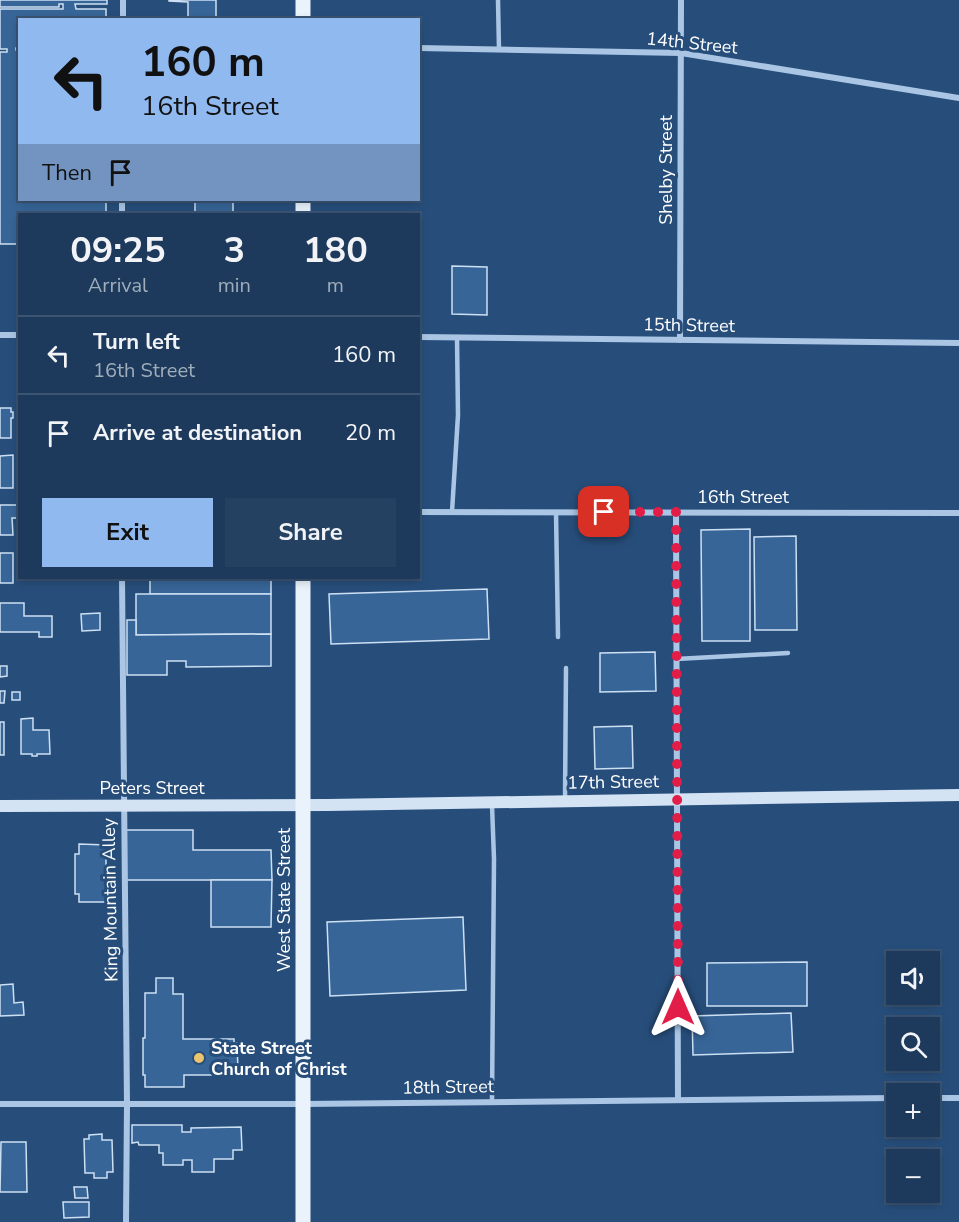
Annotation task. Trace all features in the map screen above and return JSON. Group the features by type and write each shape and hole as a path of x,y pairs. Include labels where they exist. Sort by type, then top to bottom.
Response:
{"main road":[{"path":"303,0 303,18"},
{"name":"West State Street","path":"303,579 303,1222"}],"street":[{"path":"123,0 123,18"},
{"name":"Shelby Street","path":"680,340 681,0"},
{"name":"14th Street","path":"420,48 681,53 959,98"},
{"path":"0,335 18,335"},
{"name":"15th Street","path":"420,337 959,343"},
{"name":"16th Street","path":"420,512 959,513"},
{"path":"676,512 678,1100"},
{"name":"King Mountain Alley","path":"122,579 126,1222"},
{"name":"17th Street","path":"303,806 959,795"},
{"name":"Peters Street","path":"0,806 303,806"},
{"name":"18th Street","path":"0,1104 303,1104 886,1098"},
{"path":"940,1098 959,1098"}],"lane":[{"path":"498,0 499,50"},
{"path":"452,512 458,415 457,337"},
{"path":"556,512 558,637"},
{"path":"676,659 788,652"},
{"path":"565,801 566,668"},
{"path":"492,802 494,859 492,1102"}],"building":[{"path":"0,0 107,0 107,4 75,4 76,9 106,9 106,18 18,18 18,48 16,50 18,50 18,201 106,201 106,213 18,213 18,244 0,244 0,52 7,52 7,49 0,49 0,9 63,9 63,4 59,4 59,7 0,7"},
{"path":"216,0 216,18 188,18 188,2 169,1"},
{"path":"195,201 233,201 233,213 195,213"},
{"path":"452,266 487,267 487,315 452,314"},
{"path":"0,408 11,408 13,412 11,438 0,438"},
{"path":"13,455 13,488 0,488 0,456"},
{"path":"0,505 18,505 18,518 12,518 13,535 0,535"},
{"path":"750,529 750,641 702,641 701,530"},
{"path":"796,536 797,630 755,630 754,537"},
{"path":"0,553 13,553 13,583 0,583"},
{"path":"150,579 271,579 271,594 150,594"},
{"path":"487,589 489,639 331,644 329,594"},
{"path":"136,594 271,594 271,634 136,635"},
{"path":"0,603 24,603 24,616 52,616 52,637 39,637 39,632 0,632"},
{"path":"100,613 100,630 82,631 81,614"},
{"path":"127,620 136,620 136,635 271,634 271,666 186,667 186,661 167,661 167,675 127,675"},
{"path":"655,652 656,691 600,692 600,653"},
{"path":"0,666 7,666 7,676 0,677"},
{"path":"0,691 5,691 4,703 0,703"},
{"path":"12,692 20,692 20,700 12,700"},
{"path":"33,718 33,730 49,730 50,754 32,756 32,754 21,754 21,719"},
{"path":"0,722 4,722 4,755 0,755"},
{"path":"632,726 633,768 595,769 594,727"},
{"path":"126,830 193,830 193,850 271,850 272,880 126,880"},
{"path":"79,844 106,845 106,902 79,902 79,894 75,894 75,854 79,854"},
{"path":"211,880 272,880 271,927 211,927"},
{"path":"463,917 466,990 330,996 327,922"},
{"path":"807,962 807,1006 707,1006 707,963"},
{"path":"156,978 173,978 173,994 183,994 183,1039 234,1039 234,1043 237,1043 238,1070 235,1070 235,1075 184,1075 184,1087 145,1087 143,1038 145,1038 145,993 156,993"},
{"path":"13,984 14,1003 23,1002 24,1015 0,1016 0,985"},
{"path":"791,1013 793,1052 693,1055 692,1016"},
{"path":"132,1125 182,1125 182,1132 191,1132 191,1128 241,1127 242,1150 233,1150 233,1159 214,1159 214,1172 192,1172 192,1160 183,1160 183,1165 163,1165 163,1153 159,1153 159,1145 132,1143"},
{"path":"102,1134 102,1140 112,1140 113,1172 107,1172 107,1178 94,1178 94,1173 85,1173 84,1139 89,1139 89,1135"},
{"path":"1,1142 26,1142 27,1192 0,1192"},
{"path":"74,1187 87,1187 88,1198 75,1198"},
{"path":"63,1202 89,1202 89,1217 64,1218"}],"place":[{"name":"State Street Church of Christ","path":"199,1058"}],"route":[{"path":"604,512 676,512 678,1007"}]}
